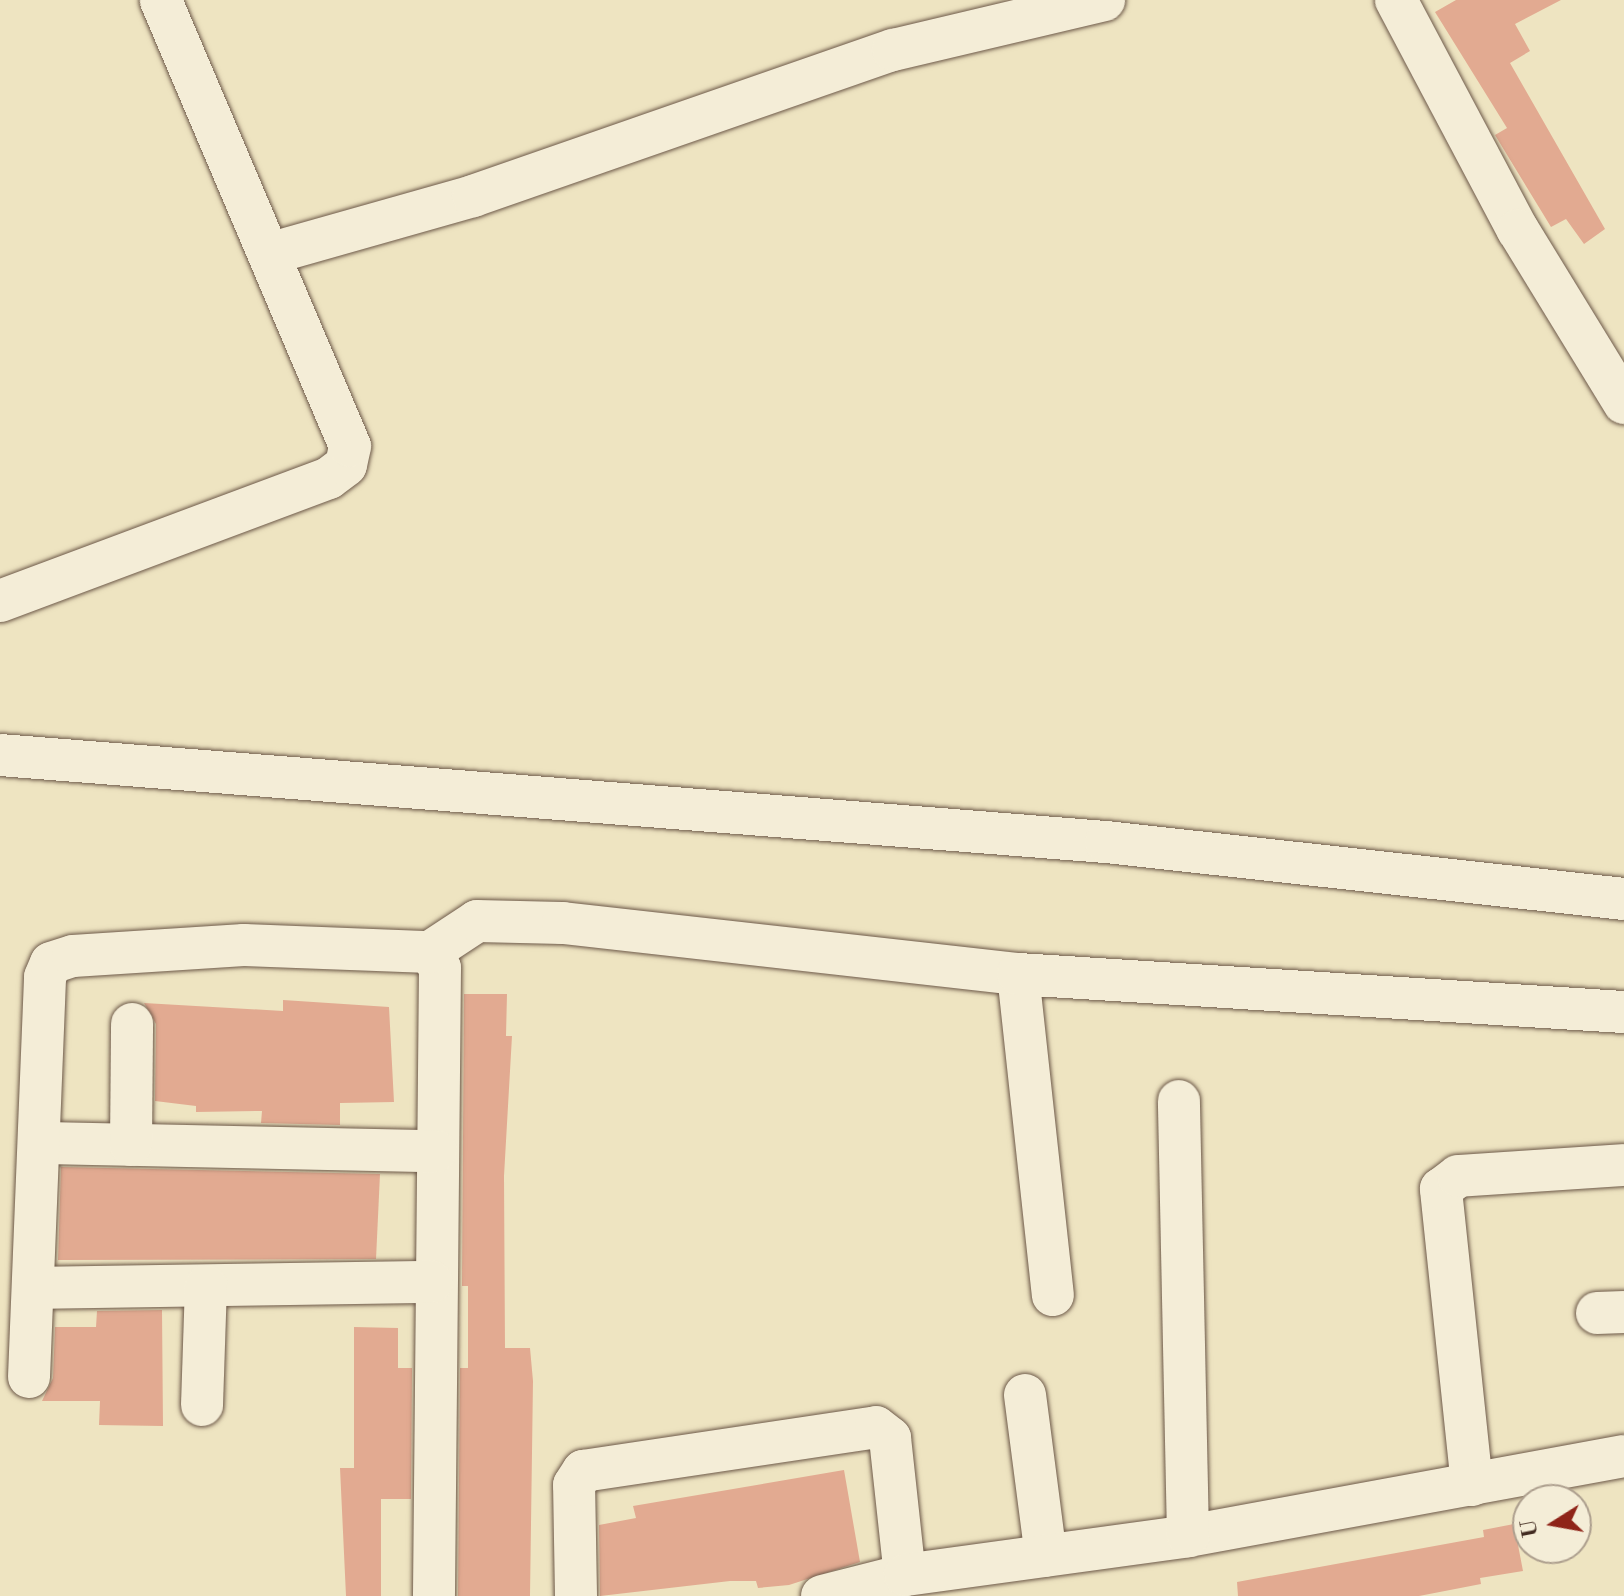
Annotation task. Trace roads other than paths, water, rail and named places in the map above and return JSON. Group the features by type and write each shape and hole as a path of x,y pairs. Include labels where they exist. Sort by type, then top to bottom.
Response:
{"street":[{"path":"0,601 329,478 346,465 350,446 272,253 161,0"},
{"path":"272,253 473,196 893,50 1104,0"},
{"path":"1396,0 1518,230 1624,403"},
{"path":"0,755 1090,841 1624,899"},
{"path":"29,1377 43,1143 45,977 51,963 244,945 430,952 477,921 563,923 1018,974 1624,1012"},
{"path":"430,952 440,968 432,1282 434,1596"},
{"path":"1018,974 1053,1295"},
{"path":"131,1145 132,1024"},
{"path":"1179,1101 1188,1536"},
{"path":"43,1143 436,1151"},
{"path":"1472,1485 1441,1189 1458,1176 1624,1165"},
{"path":"34,1288 432,1282"},
{"path":"202,1405 206,1286"},
{"path":"1025,1395 1046,1556"},
{"path":"576,1596 575,1478 583,1471 876,1427 890,1438 905,1575"},
{"path":"822,1596 905,1575 1188,1536 1624,1456"}]}
